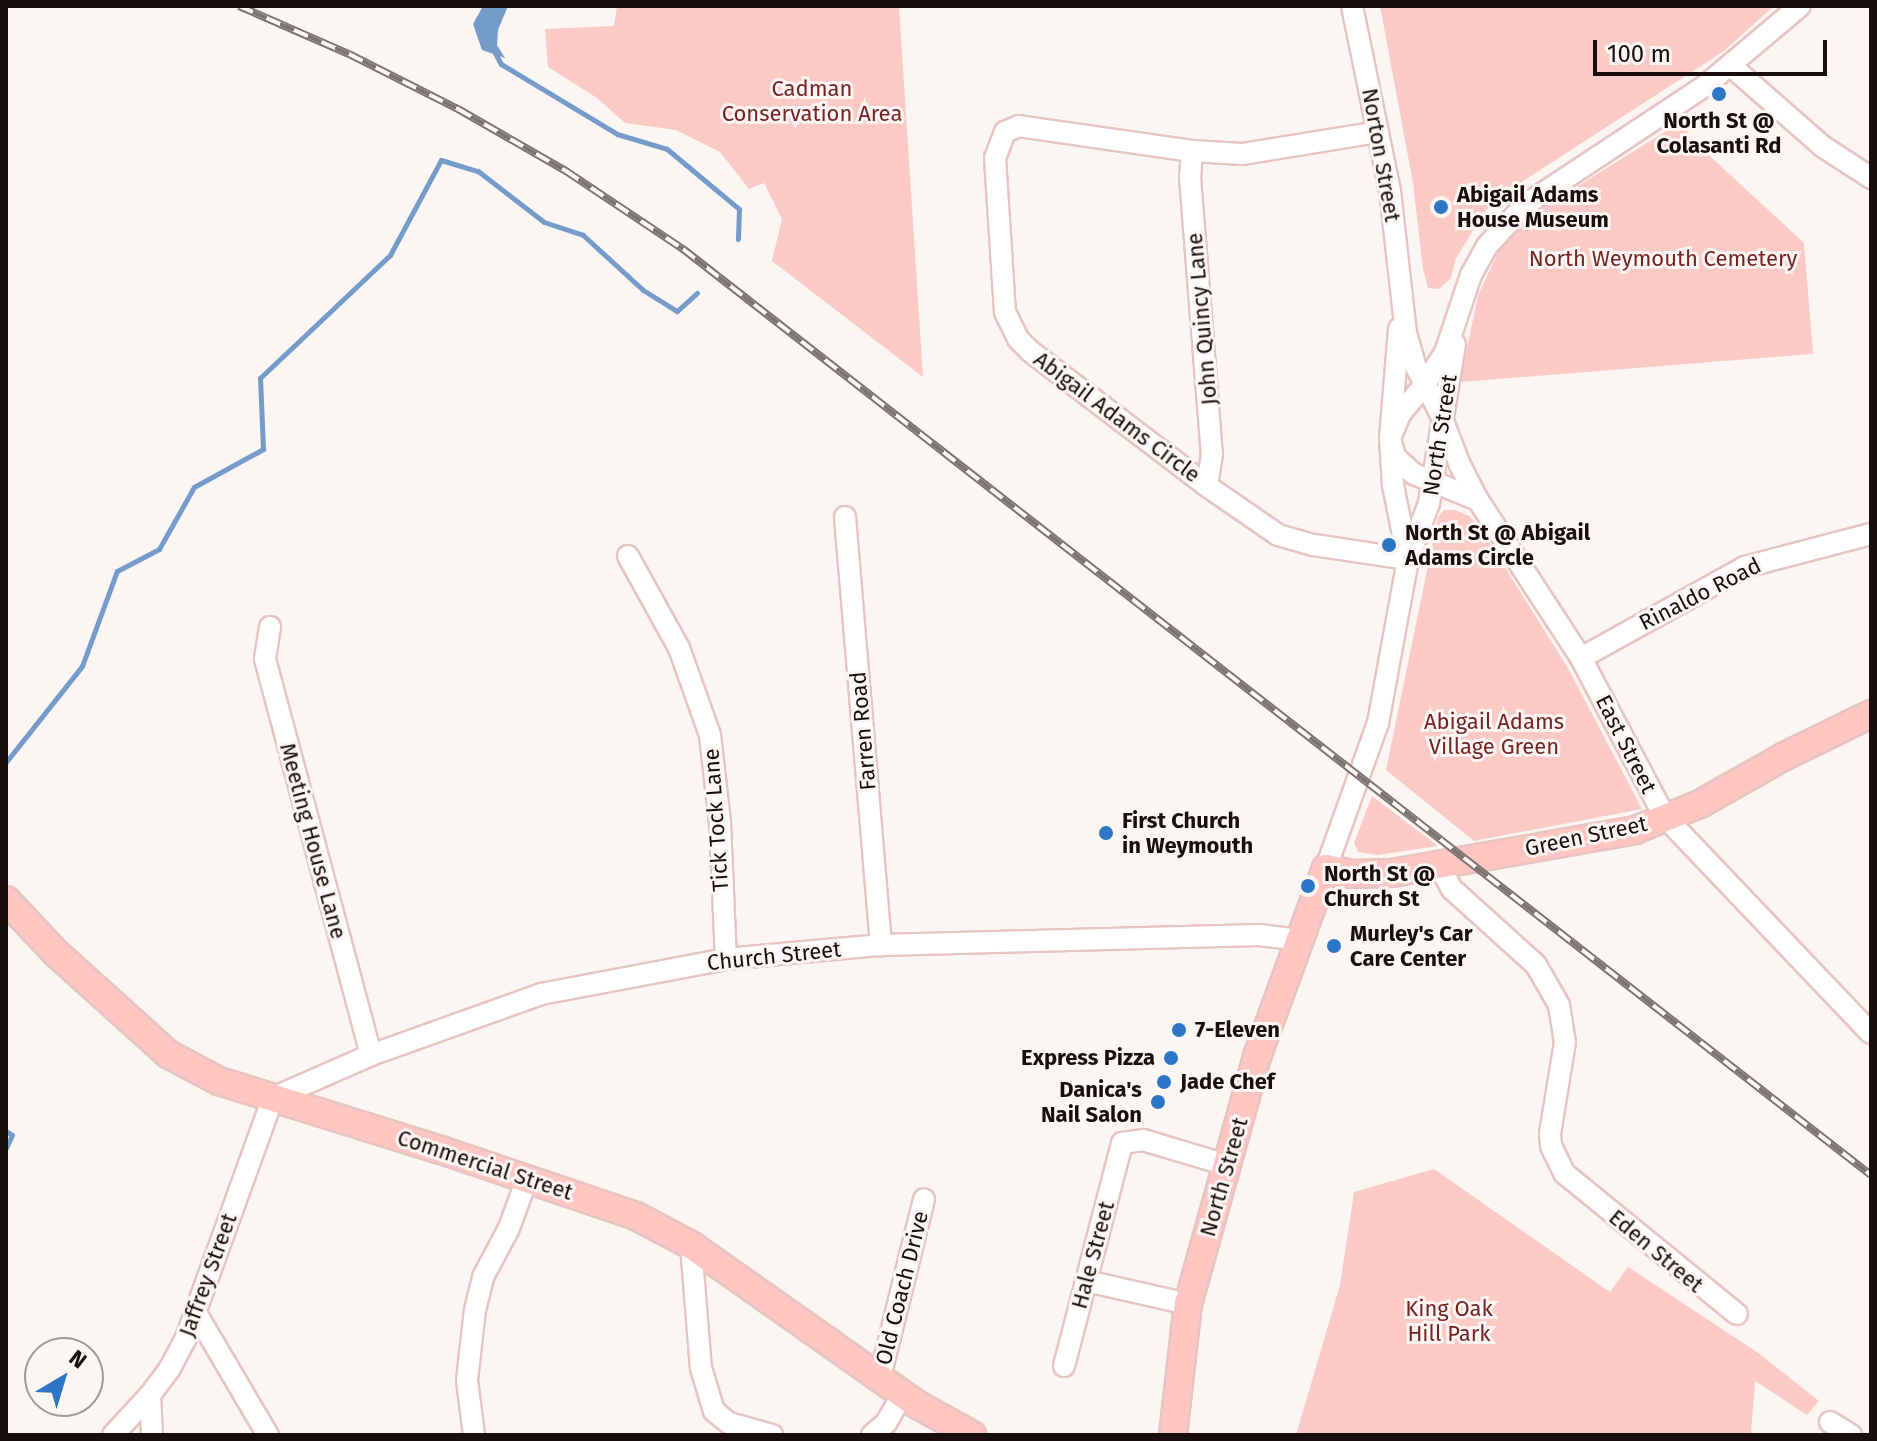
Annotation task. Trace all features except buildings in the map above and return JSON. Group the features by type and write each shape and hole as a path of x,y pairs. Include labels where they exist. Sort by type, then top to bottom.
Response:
{"main road":[{"name":"Green Street","path":"1326,868 1368,874 1439,865 1635,830 1700,804 1785,756 1871,714"},
{"name":"North Street","path":"1169,1430 1188,1304 1258,1054 1297,940 1326,868"},
{"name":"Commercial Street","path":"6,900 56,953 168,1054 219,1081 636,1216 691,1245 903,1393 972,1435"}],"street":[{"name":"Norton Street","path":"1352,6 1394,217 1401,305 1409,345 1424,385 1443,420"},
{"name":"North Street","path":"1408,559 1393,485 1390,438 1400,414 1445,353 1481,255 1518,212 1671,111 1731,66 1800,6"},
{"path":"1731,66 1822,146 1871,178"},
{"name":"Abigail Adams Circle","path":"1378,132 1242,154 1192,151 1019,126 1005,132 995,158 1005,312 1018,339 1030,351 1207,486 1278,535 1314,545 1408,559"},
{"name":"John Quincy Lane","path":"1192,151 1190,177 1212,454 1207,486"},
{"name":"Norton Street","path":"1390,438 1401,305"},
{"name":"North Street","path":"1326,868 1376,731 1408,559 1423,526 1433,481 1461,309"},
{"name":"East Street","path":"1443,420 1450,445 1478,500 1581,658 1643,782 1665,817 1871,1033"},
{"path":"1390,438 1400,463 1478,500"},
{"name":"Farren Road","path":"845,517 881,945"},
{"name":"Rinaldo Road","path":"1581,658 1745,567 1871,534"},
{"name":"Tick Tock Lane","path":"628,556 679,648 710,735 720,823 726,959"},
{"name":"Meeting House Lane","path":"270,627 265,659 371,1055"},
{"name":"Eden Street","path":"1439,865 1452,889 1536,965 1559,1005 1565,1042 1551,1146 1564,1173 1576,1186 1737,1314"},
{"name":"Church Street","path":"273,1098 371,1055 541,994 726,959 881,945 1259,935 1297,940"},
{"name":"Jaffrey Street","path":"113,1435 170,1368 196,1313 273,1098"},
{"name":"Hale Street","path":"1064,1366 1122,1143 1143,1140 1227,1165"},
{"path":"474,1435 467,1380 475,1310 483,1277 509,1228 527,1179"},
{"name":"Old Coach Drive","path":"880,1377 924,1199"},
{"path":"691,1245 701,1368 714,1411 729,1423 772,1435"},
{"path":"1086,1281 1188,1304"},
{"path":"196,1313 268,1435"},
{"path":"872,1435 886,1423 903,1393"},
{"path":"150,1395 152,1435"},
{"path":"1830,1422 1851,1435"}],"green space":[{"name":"Cadman Conservation Area","path":"617,6 899,6 923,377 772,261 782,219 764,183 749,189 720,152 676,130 625,123 597,98 548,67 545,29 614,26"},
{"name":"North Weymouth Cemetery","path":"1380,6 1774,6 1724,51 1511,189 1486,210 1456,258 1451,278 1439,289 1428,288 1423,269 1413,183"},
{"name":"North Weymouth Cemetery","path":"1690,116 1687,135 1804,243 1813,354 1460,382 1478,295 1498,253 1515,229 1538,211"},
{"name":"Abigail Adams Village Green","path":"1444,510 1455,510 1469,516 1481,529 1568,668 1642,809 1474,841 1386,770 1438,517"},
{"name":"Abigail Adams Village Green","path":"1372,796 1438,846 1378,855 1358,852 1354,843"},
{"name":"King Oak Hill Park","path":"1434,1169 1610,1292 1628,1267 1757,1352 1819,1401 1807,1415 1755,1381 1751,1435 1296,1435 1340,1285 1354,1192"}],"water":[{"path":"483,6 508,6 498,30 497,45 505,58 482,50 473,24"}],"waterway":[{"path":"494,51 501,64 617,134 667,149 739,209 738,239"},
{"path":"6,762 82,666 117,571 159,549 194,487 263,449 260,378 390,255 441,160 478,171 544,222 583,235 643,290 677,311 697,293"},
{"path":"6,1131 12,1135 6,1148"}],"railway":[{"path":"239,6 349,54 458,109 566,171 683,249 1871,1175"}],"place":[{"name":"North St @ Colasanti Rd","path":"1719,94"},
{"name":"Abigail Adams House Museum","path":"1441,207"},
{"name":"North St @ Abigail Adams Circle","path":"1389,545"},
{"name":"First Church in Weymouth","path":"1106,833"},
{"name":"North St @ Church St","path":"1308,886"},
{"name":"Murley's Car Care Center","path":"1334,946"},
{"name":"7-Eleven","path":"1179,1030"},
{"name":"Express Pizza","path":"1171,1058"},
{"name":"Jade Chef","path":"1164,1082"},
{"name":"Danica's Nail Salon","path":"1158,1102"}]}
